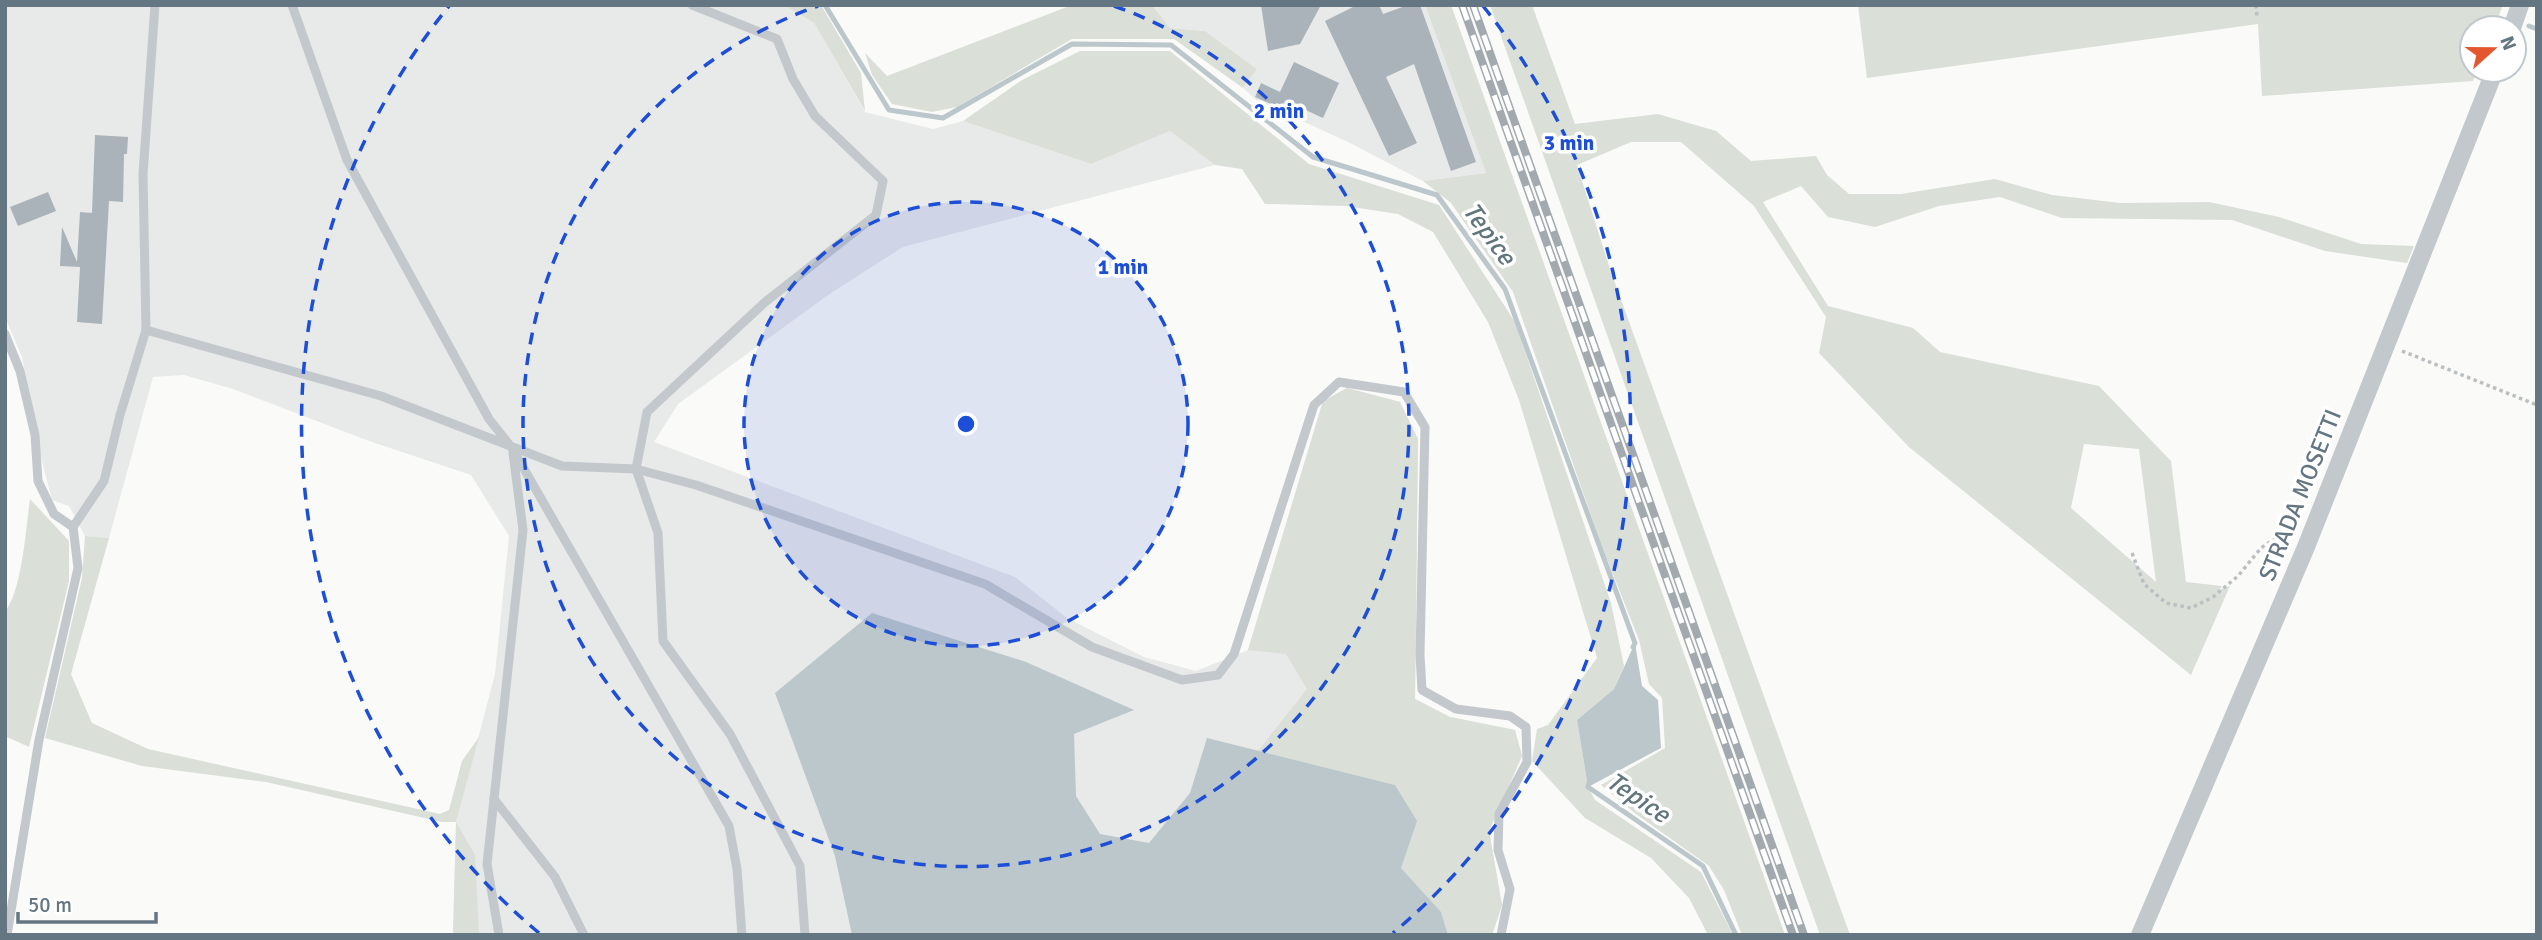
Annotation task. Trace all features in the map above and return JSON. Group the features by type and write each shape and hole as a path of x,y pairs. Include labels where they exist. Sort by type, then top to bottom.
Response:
{"street":[{"name":"STRADA MOSETTI","path":"2140,935 2314,526 2490,84"}],"lane":[{"path":"7,935 39,740 78,568 73,527 104,481 120,415 146,330 143,174 155,5"},
{"path":"292,5 347,160 489,419 512,448 729,826 737,869 742,935"},
{"path":"692,5 777,38 793,79 815,116 883,181 876,215 764,303 647,412 636,469 658,533 663,641 730,734 800,866 805,935"},
{"path":"146,330 381,396 562,466 636,469 696,485 985,584 1092,647 1182,680 1218,675 1234,654 1314,405 1339,382 1404,392 1425,427 1420,655 1422,690 1456,709 1510,716 1527,727 1527,762 1499,814 1498,850 1510,890 1502,935"},
{"path":"5,334 20,371 35,435 38,481 54,514 73,527"},
{"path":"499,935 487,864 523,530 512,448"},
{"path":"494,799 555,877 584,935"}],"path":[{"path":"2256,5 2257,16"},
{"path":"2388,343 2409,355 2537,405"},
{"path":"2132,553 2144,584 2166,603 2191,608 2213,597 2238,576 2261,548 2295,526 2314,526"}],"shaded area":[{"path":"5,5 784,5 814,23 865,112 933,129 963,121 1091,164 1170,131 1215,165 903,247 831,293 678,404 654,442 1015,577 1067,618 1144,657 1196,671 1248,650 1323,401 1347,388 1400,402 1418,439 1415,699 1450,717 1515,730 1522,756 1489,831 1502,905 1492,935 453,935 456,822 495,674 509,536 471,475 369,441 233,389 184,375 153,377 109,538 85,536 69,506 52,500 22,357 5,317"},
{"path":"784,5 821,5 861,73 865,111 814,23"},
{"path":"1072,5 1152,5 1170,28 1205,31 1257,69 1243,88 1174,39 1072,39 957,107 932,112 892,104 872,75 865,53 887,76"},
{"path":"1152,5 1425,5 1486,173 1423,181 1350,143 1255,99 1243,88 1257,69 1205,31 1170,28"},
{"path":"1425,5 1451,5 1785,935 1742,935 1724,890 1709,866 1636,814 1601,785 1665,748 1662,698 1649,684 1639,640 1601,544 1513,292 1451,203 1423,181 1486,173"},
{"path":"1490,5 1532,5 1575,124 1658,114 1716,131 1751,161 1816,156 1827,175 1849,194 1901,194 1995,179 2052,195 2120,203 2209,202 2279,217 2361,244 2414,246 2407,263 2325,251 2232,220 2062,218 2000,197 1939,206 1875,227 1828,217 1801,186 1763,202 1828,306 1913,328 1940,352 2099,386 2171,461 2186,582 2222,586 2219,590 2230,586 2191,675 1909,447 1819,353 1826,317 1754,206 1681,142 1631,142 1577,165 1610,269 1850,935 1820,935","holes":["2084,444 2139,449 2156,582 2071,508"]},
{"path":"1858,5 2503,5 2499,14 2458,14 2458,82 2262,96 2258,24 1867,78"},
{"path":"1080,51 1170,51 1309,164 1439,205 1515,322 1611,603 1624,666 1614,689 1577,720 1588,787 1595,800 1701,872 1733,935 1708,935 1689,898 1651,858 1585,818 1532,761 1537,729 1548,725 1597,658 1519,400 1488,322 1433,232 1398,214 1346,206 1265,204 1242,169 1215,165 1170,131 1091,164 963,121 1022,80"},
{"path":"1347,388 1400,402 1418,439 1415,699 1450,717 1515,730 1522,756 1489,831 1502,905 1492,935 1448,935 1441,912 1401,868 1416,821 1395,785 1258,751 1307,689 1286,654 1248,650 1323,401"},
{"path":"30,499 69,541 69,581 29,747 5,736 5,612 16,589"},
{"path":"85,536 109,538 71,674 92,723 148,749 440,814 449,810 462,761 479,737 456,822 442,822 266,782 142,766 45,738 82,578"},
{"path":"872,613 1026,662 1134,710 1074,734 1076,796 1100,834 1149,843 1190,793 1207,738 1395,785 1417,821 1401,868 1441,912 1448,935 852,935 835,856 775,693"},
{"path":"1635,643 1642,686 1658,700 1661,748 1588,787 1577,720 1614,689"},
{"path":"456,822 475,855 479,935 453,935"}],"building":[{"path":"1261,5 1321,5 1300,44 1268,51"},
{"path":"1357,5 1379,5 1383,14 1408,5 1420,5 1476,162 1451,171 1414,64 1386,77 1417,143 1389,156 1325,21"},
{"path":"1294,62 1339,83 1323,118 1297,106 1293,114 1255,97 1261,83 1280,92"},
{"path":"95,135 128,137 127,154 124,154 123,202 109,201 102,324 77,322 80,267 60,266 62,227 77,262 80,212 92,213"},
{"path":"48,192 56,211 18,226 10,207"}],"waterway":[{"name":"Tepice","path":"825,5 889,110 943,118 1072,44 1171,45 1313,157 1437,195 1505,289 1635,643 1633,647"},
{"path":"2529,26 2537,29"},
{"name":"Tepice","path":"1589,783 1588,787 1703,866 1736,935"}],"railway":[{"path":"1462,5 1793,935"},
{"path":"1473,5 1804,935"}]}
